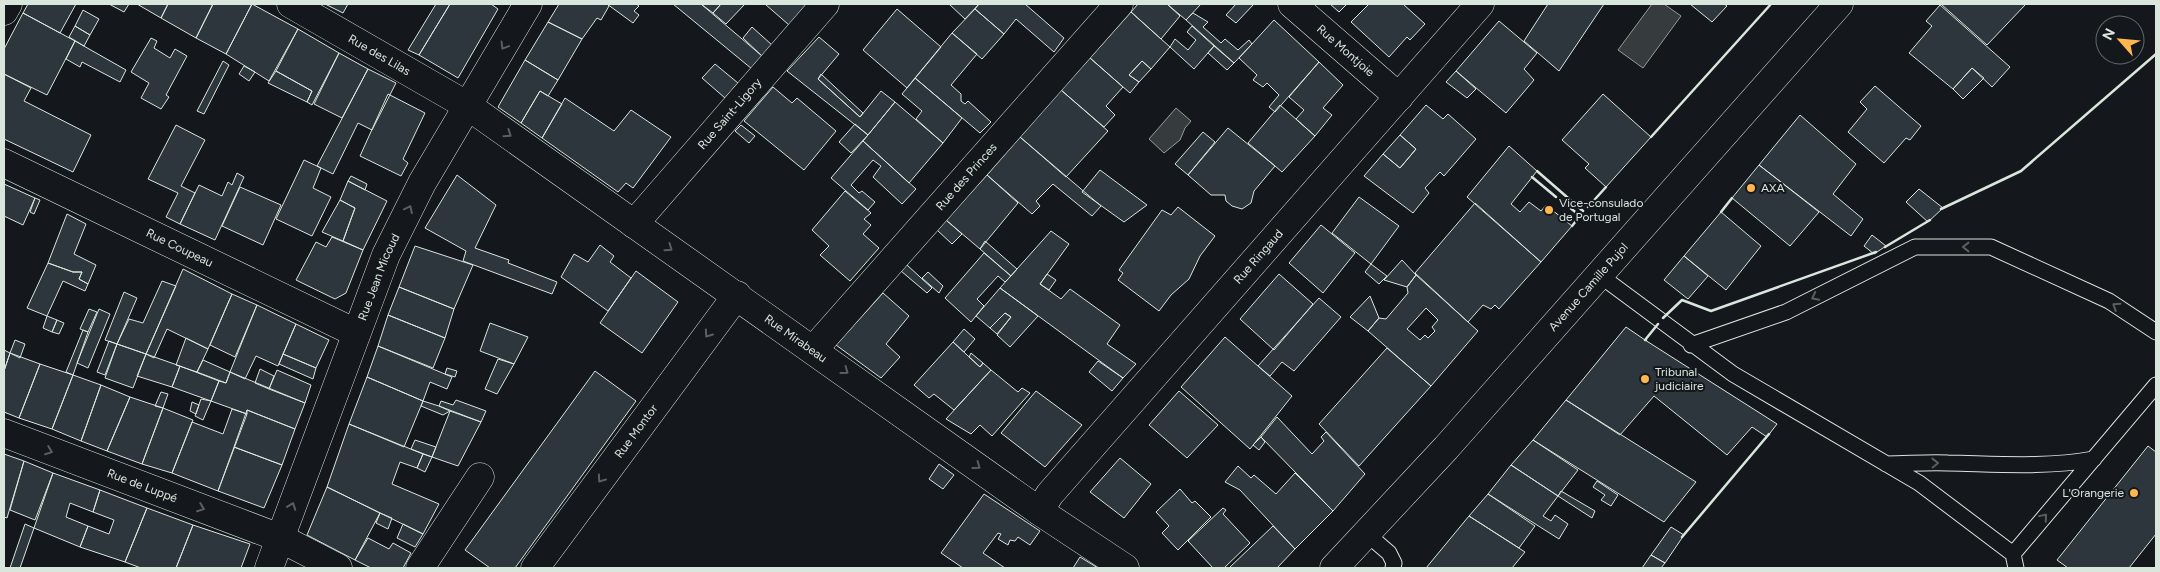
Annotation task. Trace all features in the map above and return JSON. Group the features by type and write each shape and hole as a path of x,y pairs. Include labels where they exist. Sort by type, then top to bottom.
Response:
{"street":[{"path":"4,11 8,4"},
{"name":"Rue des Lilas","path":"291,4 468,106"},
{"name":"Rue Jean Micoud","path":"269,568 386,255 422,184 528,4"},
{"name":"Rue Saint-Ligory","path":"634,224 825,4"},
{"name":"Rue des Princes","path":"814,349 1119,4"},
{"name":"Rue Montjoie","path":"1292,4 1399,98"},
{"name":"Rue Ringaud","path":"1039,511 1050,494 1480,4"},
{"name":"Avenue Camille Pujol","path":"1334,568 1368,534 1839,4"},
{"name":"Rue Mirabeau","path":"468,106 814,349 1039,511 1125,568"},
{"name":"Rue Coupeau","path":"4,163 356,333"},
{"name":"Rue Montor","path":"535,568 737,295"},
{"name":"Rue de Luppé","path":"4,434 280,538 338,568"},
{"path":"420,568 480,477"}],"lane":[{"path":"1690,345 1786,312 1915,247 1991,247 2109,301 2156,332"},
{"path":"1598,274 1690,345 1733,374 1919,483 2014,561 2094,459 2156,385"},
{"path":"1886,464 2062,465 2094,459"},
{"path":"1368,534 1389,553 1394,563 1393,568"}],"shaded area":[{"path":"1652,4 1664,4 1681,16 1643,68 1618,50"},
{"path":"1176,108 1191,121 1185,128 1180,140 1164,153 1149,139"}],"building":[{"path":"28,4 76,4 60,33 23,13"},
{"path":"109,4 129,4 124,12"},
{"path":"137,4 168,4 161,18"},
{"path":"168,4 213,4 196,38 161,18"},
{"path":"213,4 252,4 226,54 196,38"},
{"path":"252,4 298,29 269,81 226,54"},
{"path":"325,4 348,4 343,13"},
{"path":"436,4 450,4 419,55 408,50"},
{"path":"450,4 491,4 498,9 458,78 419,55"},
{"path":"559,4 607,4 609,6 601,20 597,18 582,39 548,22"},
{"path":"607,4 636,4 639,6 634,11 639,15 633,23"},
{"path":"673,4 701,4 762,56 752,69"},
{"path":"701,4 721,4 713,13"},
{"path":"721,4 745,4 726,24 713,13"},
{"path":"765,4 806,4 807,5 789,25"},
{"path":"949,4 979,4 965,19"},
{"path":"979,4 1025,4 1064,38 1054,52 1016,19 1004,34 975,9"},
{"path":"1138,4 1167,4 1180,16 1161,39 1131,12"},
{"path":"1167,4 1201,4 1186,20"},
{"path":"1236,4 1254,4 1236,23 1226,15"},
{"path":"1330,4 1347,4 1339,12"},
{"path":"1369,4 1403,4 1425,24 1410,40 1407,37 1389,57 1351,22"},
{"path":"1548,4 1604,4 1559,71 1524,41"},
{"path":"1690,4 1724,4 1727,6 1712,22"},
{"path":"1941,4 2026,4 1987,45"},
{"path":"1940,5 2010,67 1992,87 1972,68 1953,89 1909,53 1932,26 1926,21"},
{"path":"897,9 941,47 907,88 863,50"},
{"path":"975,9 1004,34 982,59 952,33"},
{"path":"83,10 99,19 90,35 75,26"},
{"path":"1131,12 1170,47 1151,69 1142,61 1129,75 1139,82 1130,93 1090,58"},
{"path":"23,13 75,41 47,95 4,74 4,49"},
{"path":"1193,13 1208,22 1203,27 1221,43 1225,39 1238,50 1249,40 1252,44 1234,63 1186,20"},
{"path":"1274,20 1319,62 1275,112 1269,107 1279,95 1267,83 1263,87 1253,80 1257,75 1239,58"},
{"path":"1499,21 1537,53 1524,69 1534,80 1506,113 1456,71"},
{"path":"548,22 582,39 558,80 525,60"},
{"path":"75,26 90,35 84,46 69,37"},
{"path":"1192,26 1214,46 1194,69 1170,47 1175,39 1188,50 1196,40 1187,32"},
{"path":"752,27 772,45 762,56 743,38"},
{"path":"298,29 339,53 312,105 307,102 312,91 276,71"},
{"path":"952,33 977,54 951,85 961,94 961,101 965,104 968,101 991,122 980,133 915,78"},
{"path":"819,37 839,54 818,79 860,117 881,91 895,102 868,135 787,71"},
{"path":"151,38 157,41 154,48 170,58 175,49 187,56 166,95 169,97 161,109 141,98 149,83 131,72"},
{"path":"75,41 126,70 120,82 82,62 80,67 66,59"},
{"path":"1214,46 1234,63 1227,70 1208,53"},
{"path":"339,53 368,69 342,118 314,104"},
{"path":"1090,58 1123,87 1106,106 1115,115 1104,127 1061,90"},
{"path":"525,60 558,80 548,96 540,91 521,123 498,107"},
{"path":"223,61 229,65 204,114 197,111"},
{"path":"1142,61 1151,69 1139,82 1129,75"},
{"path":"1319,62 1343,85 1323,108 1332,115 1315,136 1296,119 1304,110 1289,97"},
{"path":"715,64 738,83 725,98 702,78"},
{"path":"244,66 255,72 249,81 239,74"},
{"path":"1972,68 1984,78 1963,99 1953,89"},
{"path":"368,69 396,83 372,130 358,123 333,174 317,166"},
{"path":"276,71 312,91 307,102 268,83"},
{"path":"1456,71 1476,89 1467,98 1446,82"},
{"path":"4,74 31,88 24,101 91,135 73,172 4,139"},
{"path":"821,74 863,113 860,117 818,79"},
{"path":"915,78 962,118 943,143 916,119 922,111 902,94"},
{"path":"1875,86 1921,126 1910,140 1906,138 1884,163 1848,132 1867,109 1860,102"},
{"path":"773,87 792,103 797,98 836,131 804,170 744,121"},
{"path":"1061,90 1108,131 1066,177 1020,137"},
{"path":"540,91 562,104 542,138 521,123"},
{"path":"388,94 425,113 403,159 408,163 401,176 360,156"},
{"path":"1603,94 1651,137 1606,187 1585,168 1589,164 1562,140"},
{"path":"565,98 614,131 631,110 671,137 633,188 626,183 618,192 542,138"},
{"path":"895,102 943,143 909,183 863,141"},
{"path":"1280,105 1315,136 1282,172 1248,143"},
{"path":"1426,105 1443,119 1448,114 1476,139 1444,176 1440,172 1425,188 1429,193 1413,213 1364,176 1383,154 1400,168 1416,149 1400,135"},
{"path":"1800,115 1856,164 1833,194 1863,219 1851,236 1759,165"},
{"path":"855,124 868,135 851,153 839,142"},
{"path":"176,125 205,140 181,186 195,193 180,224 166,217 178,193 148,179"},
{"path":"741,125 755,136 749,143 735,131"},
{"path":"1228,128 1275,166 1254,191 1251,203 1242,209 1232,206 1226,201 1225,195 1211,195 1188,175"},
{"path":"1203,132 1215,142 1188,175 1175,164"},
{"path":"1400,135 1416,149 1400,168 1383,154"},
{"path":"1020,137 1101,206 1092,216 1053,184 1036,201 1040,206 1032,214 987,175"},
{"path":"863,141 916,189 902,204 873,177 881,166 873,160 851,185 859,193 862,191 875,202 868,210 831,178"},
{"path":"1509,146 1537,171 1511,204 1520,212 1529,202 1541,211 1546,205 1572,226 1541,262 1467,197"},
{"path":"304,160 321,168 313,188 331,197 312,236 276,219"},
{"path":"1759,165 1819,212 1790,246 1732,198"},
{"path":"1100,170 1147,205 1124,222 1082,192"},
{"path":"237,173 244,177 215,240 180,224 199,185 222,196 228,182 232,185"},
{"path":"457,175 496,205 475,248 509,260 508,263 557,282 552,294 463,261 466,251 425,228"},
{"path":"987,175 1018,203 980,249 946,220"},
{"path":"351,176 367,184 365,190 348,181"},
{"path":"348,181 387,201 363,250 343,241 355,208 340,200"},
{"path":"4,184 35,198 23,225 4,216"},
{"path":"240,187 281,205 263,245 222,226"},
{"path":"1919,189 1943,208 1928,222 1906,202"},
{"path":"845,191 871,213 864,219 871,225 863,234 879,248 850,281 820,255 829,246 812,230"},
{"path":"1359,197 1399,226 1371,264 1332,233"},
{"path":"35,198 40,200 34,214 30,212"},
{"path":"340,200 355,208 343,241 322,232"},
{"path":"1475,203 1541,262 1499,309 1495,305 1491,309 1483,305 1468,322 1415,273"},
{"path":"1178,207 1215,236 1200,256 1189,279 1171,295 1159,311 1118,280 1123,273 1119,270 1162,210 1171,215"},
{"path":"1721,212 1761,246 1726,290 1684,256"},
{"path":"67,214 86,224 74,254 96,265 88,284 79,279 82,272 73,272 48,263"},
{"path":"946,220 962,234 952,244 937,230"},
{"path":"1321,225 1355,253 1323,293 1289,263"},
{"path":"1051,231 1069,244 1040,284 1061,299 1070,289 1120,325 1107,344 1136,364 1123,378 1000,288"},
{"path":"1872,235 1886,246 1874,254 1864,246"},
{"path":"332,237 363,250 346,293 335,299 296,280 316,242 326,247"},
{"path":"985,241 1017,269 1011,276 980,249"},
{"path":"600,245 614,256 610,262 631,278 608,311 561,277 574,254 588,262"},
{"path":"415,246 473,265 454,309 399,287"},
{"path":"984,253 1011,276 1005,282 998,276 977,299 984,306 971,322 945,298"},
{"path":"1684,256 1708,276 1688,299 1664,280"},
{"path":"1402,260 1416,275 1407,287 1384,280"},
{"path":"48,263 73,272 82,272 79,279 88,284 85,291 63,281 47,316 27,308"},
{"path":"1371,264 1387,276 1379,284 1365,272"},
{"path":"907,265 932,288 927,293 901,271"},
{"path":"183,269 232,294 208,349 167,329 154,358 146,354"},
{"path":"636,271 678,302 642,353 600,323"},
{"path":"928,272 943,286 939,293 922,278"},
{"path":"1047,274 1056,280 1049,290 1040,284"},
{"path":"1279,274 1313,304 1274,350 1240,319"},
{"path":"1416,275 1478,331 1431,386 1368,331 1379,318 1386,319 1408,293 1407,287","holes":["1426,308 1438,320 1432,327 1435,331 1428,338 1425,335 1420,340 1407,329"]},
{"path":"162,281 176,286 146,354 117,344 129,319 143,323"},
{"path":"399,287 454,309 445,338 388,315"},
{"path":"1000,288 1038,316 1010,347 997,335 1011,317 1005,313 990,328 976,316"},
{"path":"124,292 137,298 117,344 105,340"},
{"path":"883,293 909,316 886,344 900,357 881,378 836,345"},
{"path":"232,294 257,305 235,357 210,345"},
{"path":"1370,296 1379,318 1368,331 1350,317"},
{"path":"1319,298 1341,317 1294,371 1282,362 1270,376 1258,366"},
{"path":"257,305 296,324 278,366 256,356 245,379 230,372"},
{"path":"89,309 97,312 88,332 80,329"},
{"path":"99,309 110,314 88,368 77,363"},
{"path":"1005,313 1011,317 997,334 990,328"},
{"path":"388,315 445,338 433,368 378,346"},
{"path":"47,316 57,320 52,332 43,328"},
{"path":"57,320 64,323 59,334 52,332"},
{"path":"490,323 528,337 514,364 480,351"},
{"path":"296,324 329,340 316,368 283,354"},
{"name":"Tribunal judiciaire","path":"1626,327 1777,424 1767,437 1752,427 1727,455 1654,396 1620,435 1566,400"},
{"path":"964,329 975,339 964,352 953,342"},
{"path":"83,330 88,332 73,375 66,372"},
{"path":"1225,337 1292,396 1250,449 1181,387"},
{"path":"186,338 208,349 197,372 176,365"},
{"path":"15,340 25,344 20,358 10,353"},
{"path":"109,341 117,344 105,375 97,372"},
{"path":"953,342 980,367 983,363 991,370 954,410 934,394 929,398 914,385"},
{"path":"117,344 146,354 133,388 105,378"},
{"path":"378,346 452,377 447,389 430,382 423,401 367,377"},
{"path":"1387,348 1431,386 1359,466 1319,424"},
{"path":"4,350 10,353 4,371"},
{"path":"10,353 40,364 19,418 4,412 4,371"},
{"path":"971,353 983,363 980,367 969,357"},
{"path":"146,354 180,366 172,387 137,376"},
{"path":"283,354 316,368 313,379 279,364"},
{"path":"498,359 514,364 497,394 485,389"},
{"path":"203,360 230,372 226,383 197,372"},
{"path":"1098,361 1123,378 1112,391 1089,372"},
{"path":"40,364 73,375 52,429 19,418"},
{"path":"180,366 219,381 211,401 172,387"},
{"path":"447,368 457,371 455,377 445,374"},
{"path":"260,369 274,376 269,389 255,383"},
{"path":"277,370 311,385 305,403 269,389"},
{"path":"991,370 1018,392 1022,388 1030,393 992,436 980,425 971,434 946,419"},
{"path":"595,371 636,401 515,568 490,568 465,550"},
{"path":"230,372 305,403 295,429 247,410 247,414 211,401 219,381 226,383"},
{"path":"73,375 101,385 81,441 52,429"},
{"path":"367,377 423,401 404,447 349,424"},
{"path":"101,385 130,397 107,451 81,441"},
{"path":"1036,391 1082,425 1045,467 1001,433"},
{"path":"1179,391 1218,425 1187,458 1149,425"},
{"path":"161,392 168,394 163,408 155,406"},
{"path":"130,397 163,408 142,464 107,451"},
{"path":"201,399 211,401 203,420 195,416"},
{"path":"456,400 486,411 481,422 439,406 441,401 453,405"},
{"path":"1566,400 1696,482 1664,522 1533,440"},
{"path":"423,401 450,411 443,415 421,406"},
{"path":"192,402 199,405 196,414 190,411"},
{"path":"163,408 193,420 172,473 142,464"},
{"path":"232,409 247,414 218,491 172,473 192,422 223,434"},
{"path":"247,410 295,429 282,465 234,447"},
{"path":"450,411 481,422 458,466 432,457"},
{"path":"1277,417 1312,454 1324,441 1321,437 1326,432 1365,474 1333,511 1261,437"},
{"path":"349,424 423,454 417,468 400,462 392,484 439,504 423,534 327,487"},
{"path":"1261,437 1265,442 1259,450 1253,445"},
{"path":"415,440 436,447 432,457 411,449"},
{"path":"1533,440 1578,470 1558,496 1511,465"},
{"name":"L'Orangerie","path":"2148,446 2156,452 2156,534 2129,568 2068,568 2057,560"},
{"path":"234,447 282,465 264,508 218,491"},
{"path":"4,454 24,461 7,518 4,517"},
{"path":"423,454 432,457 425,472 417,468"},
{"path":"1120,458 1151,484 1124,518 1090,492"},
{"path":"24,461 53,473 35,520 10,510"},
{"path":"939,464 954,475 943,489 929,479"},
{"path":"1511,465 1558,496 1543,516 1551,521 1555,515 1568,524 1559,539 1488,494"},
{"path":"1238,466 1251,478 1254,475 1276,494 1295,473 1333,511 1295,549 1240,490 1225,482"},
{"path":"53,473 100,490 93,512 70,503 66,517 88,526 80,547 34,528"},
{"path":"1597,481 1618,495 1611,506 1601,500 1605,495 1593,487"},
{"path":"327,487 380,513 355,560 307,535"},
{"path":"1180,489 1192,503 1195,501 1211,517 1178,550 1162,533 1169,526 1156,512"},
{"path":"100,490 147,508 125,562 80,547 88,526 109,534 114,520 93,512"},
{"path":"1561,491 1595,511 1592,518 1558,496"},
{"path":"984,494 1040,531 1030,545 1018,537 1015,541 1010,540 1008,545 998,539 1001,534 998,533 983,553 1005,568 963,568 941,553"},
{"path":"1488,494 1535,526 1519,548 1469,516"},
{"path":"147,508 193,525 176,568 141,568 125,562"},
{"path":"1223,508 1226,510 1223,514 1250,543 1224,568 1213,568 1188,541"},
{"path":"380,513 392,518 388,529 376,523"},
{"path":"1469,516 1525,552 1512,568 1426,568"},
{"path":"25,524 34,528 20,568 10,568"},
{"path":"403,524 423,534 415,547 397,538"},
{"path":"193,525 250,544 241,568 176,568"},
{"path":"1273,526 1295,549 1277,568 1229,568"},
{"path":"1671,527 1684,535 1665,563 1651,555"},
{"path":"368,538 389,549 393,543 411,553 403,568 371,568 355,560"},
{"path":"1651,555 1665,563 1661,568 1642,568"},
{"path":"1080,557 1098,568 1073,568"}],"wall":[{"path":"1651,137 1771,4"},
{"path":"1941,209 2021,171 2156,54"},
{"path":"1537,171 1583,211"},
{"path":"1532,177 1556,197"},
{"path":"1588,207 1606,187"},
{"path":"1721,212 1732,198"},
{"path":"1562,201 1580,216 1572,226"},
{"path":"1885,247 1930,220"},
{"path":"1663,318 1682,300 1711,311 1876,252"},
{"path":"1646,340 1658,324"},
{"path":"1682,537 1769,434"}],"place":[{"name":"AXA","path":"1751,188"},
{"name":"Vice-consulado de Portugal","path":"1549,210"},
{"name":"Tribunal judiciaire","path":"1645,379"},
{"name":"L'Orangerie","path":"2134,493"}]}
